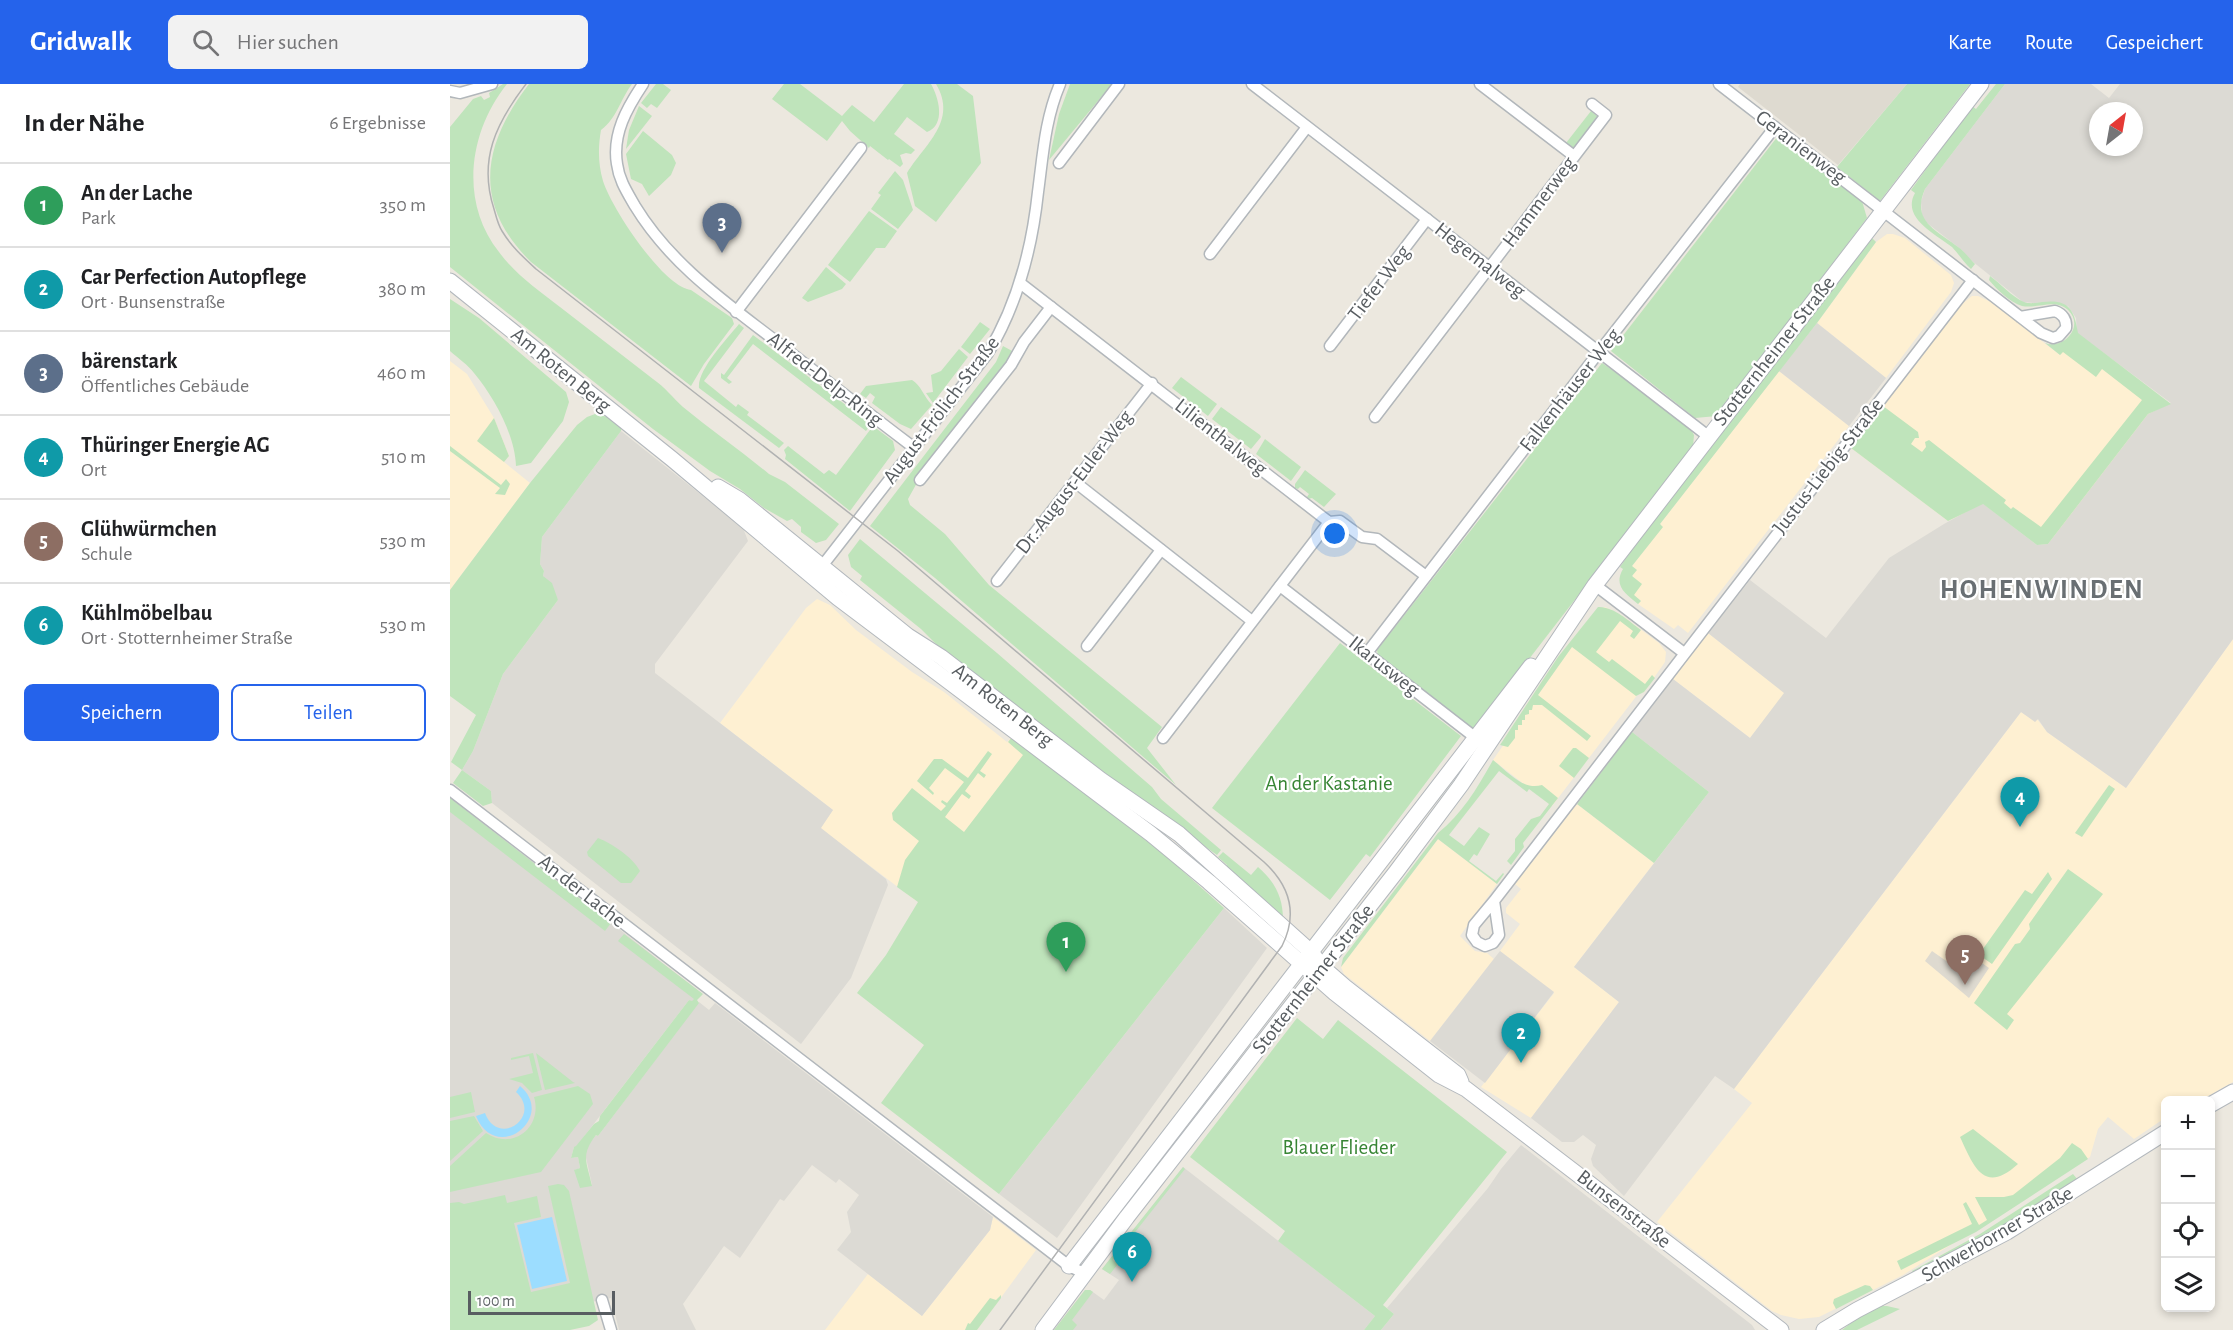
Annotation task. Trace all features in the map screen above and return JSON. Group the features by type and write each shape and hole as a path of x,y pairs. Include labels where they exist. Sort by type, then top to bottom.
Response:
{"main road":[{"name":"Stotternheimer Straße","path":"1069,1266 1307,958 1481,742 1543,652 1570,621 1708,436 1981,84"},
{"name":"Am Roten Berg","path":"450,281 817,572 941,657 1101,780 1179,834 1319,971"},
{"name":"Stotternheimer Straße","path":"1043,1330 1127,1217 1410,855 1461,785 1481,742"},
{"name":"Bunsenstraße","path":"1319,971 1439,1075 1466,1089 1781,1330"},
{"path":"2215,1103 2233,1092"},
{"name":"Schwerborner Straße","path":"1824,1330 1838,1325 2007,1232 2161,1134"}],"street":[{"path":"455,92 492,84"},
{"name":"Alfred-Delp-Ring","path":"643,84 628,108 617,138 617,163 623,187 648,227 667,250 707,288 913,447"},
{"name":"August-Frölich-Straße","path":"817,572 988,353 1001,332 1020,283 1030,242 1042,147 1060,84"},
{"path":"1059,163 1119,84"},
{"name":"Hegemalweg","path":"1252,84 1708,436"},
{"path":"1480,84 1574,156"},
{"name":"Geranienweg","path":"1719,84 1884,210"},
{"name":"Hammerweg","path":"1375,417 1606,115 1592,104"},
{"path":"1210,254 1307,127"},
{"name":"Falkenhäuser Weg","path":"1367,653 1775,127"},
{"path":"736,312 861,148"},
{"path":"1884,210 2020,317"},
{"name":"Tiefer Weg","path":"1330,346 1427,219"},
{"name":"Justus-Liebig-Straße","path":"1494,902 1684,652 1973,280"},
{"name":"Lilienthalweg","path":"1020,283 1329,522 1340,521 1362,537 1377,539 1426,576"},
{"path":"920,480 1011,365 1024,342 1051,307"},
{"name":"Dr.-August-Euler-Weg","path":"997,581 1152,383"},
{"path":"1074,482 1252,621"},
{"path":"1162,738 1329,522"},
{"path":"1087,646 1161,550"},
{"path":"1595,585 1684,652"},
{"name":"Ikarusweg","path":"1280,586 1481,742"},
{"name":"An der Lache","path":"450,790 1069,1266 1086,1274"},
{"path":"602,1300 608,1329"}],"shaded area":[{"path":"1740,84 1907,84 1838,165 1738,87"},
{"path":"2005,84 2091,84 2109,98 2120,84 2233,84 2233,639 2126,788 2047,732 2038,719 2035,722 2021,712 1734,1089 1715,1076 1624,1196 1593,1166 1591,1159 1596,1145 1583,1135 1574,1142 1562,1142 1531,1118 1619,1002 1574,967 1709,792 1632,732 1673,679 1750,738 1784,693 1708,633 1750,580 1826,638 1889,558 1982,503 2037,545 2048,544 2148,414 2171,403 2077,333 2076,318 2068,306 2049,302 2023,302 1967,257 1963,251 1927,223 1922,216 1921,202 1925,189"},
{"path":"1887,234 1905,238 1951,275 1954,283 1951,292 1886,378 1817,323 1876,242"},
{"path":"1972,296 1978,296 1991,302 2060,355 2077,333 2164,399 2048,544 1983,504 1948,521 1851,448 1962,304"},
{"path":"1817,323 1886,378 1849,426 1779,371"},
{"path":"450,361 467,374 494,418 509,456 504,462 530,483 450,590"},
{"path":"1779,371 1849,426 1688,633 1678,625 1674,629 1638,604 1641,601 1634,595 1632,566 1662,527 1660,524"},
{"path":"621,431 743,528 748,541 655,664 655,673 833,810 821,828 886,879 888,885 851,978 801,1044 492,803 491,791 462,770 473,751 503,674 558,600 543,576 544,571 540,564 542,537"},
{"path":"817,599 830,605 856,630 912,672 944,692 1007,742 1012,737 1031,753 915,900 820,828 833,810 720,723 806,608"},
{"path":"1605,607 1621,615 1659,643 1666,652 1665,662 1644,692 1638,694 1552,806 1493,760 1597,610"},
{"path":"1708,633 1785,693 1750,738 1673,679"},
{"path":"2233,639 2233,1082 2208,1096 2161,1096 2161,1121 2134,1139 2108,1117 2098,1129 2090,1157 1903,1275 1819,1317 1799,1319 1772,1311 1657,1222 1752,1103 1734,1089 2021,712 2035,721 2037,719 2047,732 2126,788"},
{"path":"450,797 701,993 692,1002 689,1000 574,1147 571,1158 578,1157 580,1168 575,1170 592,1185 585,1153 589,1144 596,1135 598,1136 699,1002 709,1010 715,1003 993,1217 990,1230 922,1316 837,1250 851,1232 847,1212 859,1195 839,1179 836,1183 812,1165 784,1201 780,1199 740,1258 724,1246 683,1304 696,1330 619,1330 611,1298 450,1330"},
{"path":"1577,804 1654,863 1574,967 1619,1002 1531,1118 1481,1087 1554,993 1500,951 1520,924 1506,913 1506,908 1521,889 1515,884"},
{"path":"1438,839 1497,884 1460,936 1475,951 1487,953 1494,959 1430,1041 1344,974 1341,967"},
{"path":"1224,908 1267,948 1057,1238 999,1194"},
{"path":"1500,951 1554,992 1485,1083 1430,1041"},
{"path":"1932,951 1962,972 1977,951 1983,955 1979,961 1989,968 1969,998 1925,961"},
{"path":"1521,1145 1752,1325 1755,1330 1381,1330 1394,1314 1387,1308 1488,1188"},
{"path":"1183,1167 1375,1316 1364,1330 1054,1330 1085,1290 1090,1290 1104,1300 1119,1280 1102,1269"},
{"path":"993,1217 1036,1250 977,1330 825,1330 868,1274 922,1316 990,1230"}],"green space":[{"path":"507,84 484,123 477,145 474,167 474,189 478,211 486,232 499,252 527,281 657,382 694,416 839,524 826,540 816,543 801,532 801,527 792,519 787,521 764,508 740,489 710,471 653,429 450,267 450,127 473,99 481,96 484,100 490,97 489,93"},
{"path":"529,84 632,84 611,120 601,130 599,162 608,193 627,226 653,261 680,286 691,290 732,318 734,324 704,364 691,386 531,262 512,240 499,218 492,196 490,174 493,152 501,129"},
{"path":"656,84 663,84 671,90 657,108 651,104 647,108 641,103"},
{"path":"784,84 800,84 842,116 852,105 874,122 904,84 931,84 938,103 939,117 933,129 927,132 907,117 894,134 915,150 911,154 900,155 903,164 900,167 870,146 869,148 842,121 827,141 772,99"},
{"path":"936,84 957,84 973,96 981,163 936,222 915,206 907,173 937,132 941,121 942,97"},
{"path":"1070,84 1112,84 1049,160 1059,114"},
{"path":"1907,84 1970,84 1880,201 1837,167"},
{"path":"1996,84 2005,84 1925,189 1921,200 1923,217 1928,224 1965,253 1975,264 1971,269 1952,247 1916,218 1912,202 1915,193 1911,190 1972,106 1976,109"},
{"path":"639,106 652,116 626,149 629,130"},
{"path":"1591,111 1598,117 1574,148 1566,143"},
{"path":"643,131 672,155 676,163 671,175 649,196 642,184 631,179 626,154"},
{"path":"1778,136 1862,201 1867,218 1717,416 1695,418 1611,351"},
{"path":"895,171 903,180 913,210 898,229 871,209 881,195 878,193"},
{"path":"869,211 897,231 885,248 876,248 850,282 828,265"},
{"path":"1872,238 1876,242 1817,323 1660,524 1663,527 1632,566 1637,570 1632,576 1642,584 1634,595 1641,601 1638,604 1625,593 1620,585 1619,580 1623,569 1620,567 1656,515"},
{"path":"826,267 846,284 842,289 808,302 802,298"},
{"path":"1990,276 2024,302 2051,301 2069,307 2072,312 2078,333 2171,404 2148,414 2048,544 2037,545 1983,504 1948,521 1851,448 1883,406 1918,432 1919,438 1915,438 1911,444 1922,452 1926,447 1925,442 1929,440 2006,500 2004,503 2011,509 2013,507 2041,527 2142,400 2102,369 2096,377 2063,352 2060,355 2045,343 2059,343 2070,335 2074,323 2073,316 2068,310 2052,304 2028,307 2017,304 1996,288 1989,280"},
{"path":"450,299 479,318 566,392 569,402 563,421 531,463 516,466 508,429 496,405 472,370 450,351"},
{"path":"980,322 990,329 970,354 961,347"},
{"path":"739,324 744,328 704,381 736,407 738,404 749,412 747,415 784,443 779,448 699,388 708,364"},
{"path":"753,335 871,424 866,431 753,344 727,378 732,382 729,384 721,378 721,373 724,375"},
{"path":"1003,346 1014,352 916,476 918,481 908,499 910,505 945,534 989,585 1162,727 1147,748 1176,785 935,578 870,526 996,362"},
{"path":"959,349 968,357 933,403 926,393 933,392 931,375 941,371"},
{"path":"1602,363 1690,428 1694,435 1693,447 1474,730 1378,656 1377,650"},
{"path":"1181,377 1217,404 1208,416 1172,388"},
{"path":"912,380 932,405 911,429 900,424 872,403 875,397 870,393 866,398 860,394 866,386"},
{"path":"1221,407 1260,435 1261,437 1251,449 1212,419"},
{"path":"595,414 606,417 622,425 621,431 542,537 540,564 544,571 543,576 552,583 558,600 503,674 473,751 462,770 451,762 476,715 450,696 450,590 530,483 577,425"},
{"path":"494,418 509,456 504,462 477,441"},
{"path":"873,426 893,441 895,450 850,511 785,459 784,450 788,446 824,474 829,470 836,475"},
{"path":"1265,439 1301,467 1291,481 1256,454"},
{"path":"450,446 501,485 506,479 510,484 505,495 495,494 500,488 450,451"},
{"path":"1305,470 1336,494 1324,507 1312,498 1308,499 1309,494 1300,487 1295,488 1295,484"},
{"path":"860,539 1152,787 1161,799 1221,850 1217,855 1137,798 940,648 921,629 860,580 862,576 851,567 848,555"},
{"path":"1598,607 1615,611 1641,630 1634,639 1630,636 1633,631 1620,621 1596,652 1609,662 1612,659 1645,684 1652,675 1655,678 1644,692 1636,696 1572,647 1538,695 1591,736 1587,741 1542,705 1533,705 1529,714 1525,715 1525,720 1522,720 1522,725 1518,725 1518,730 1515,730 1515,738 1508,747 1500,745 1558,657"},
{"name":"An der Kastanie","path":"1340,643 1461,736 1370,857 1366,854 1330,900 1212,808"},
{"path":"1632,732 1709,792 1654,863 1577,804"},
{"path":"1012,737 1166,856 1224,908 999,1194 881,1103 924,1045 857,993 886,955 918,902 897,887 905,860 919,841 893,820 892,813 912,788 941,811 946,806 941,802 942,800 947,803 964,782 945,768 929,788 934,793 933,795 917,781 934,759 942,759 968,778 988,751 992,754 980,771 986,775 984,778 978,773 965,791 971,796 969,799 962,794 945,817 964,832 1023,755 1008,742"},
{"path":"1573,748 1589,758 1574,778 1559,766"},
{"path":"1493,760 1522,783 1542,785 1558,798 1523,843 1524,847 1511,865 1507,861 1515,851 1515,839 1531,819 1540,816 1549,804 1529,789 1527,792 1499,771 1449,835 1464,846 1479,827 1490,834 1477,856 1474,854 1469,861 1496,881 1503,873 1497,884 1438,839 1341,967 1343,958 1438,833 1447,826 1469,799"},
{"path":"462,770 491,791 492,803 483,806 453,783"},
{"path":"2109,785 2115,789 2082,837 2075,833"},
{"path":"450,798 611,923 605,931 450,812"},
{"path":"598,838 622,852 637,866 640,871 631,883 621,883 588,856 587,852"},
{"path":"1223,852 1251,875 1258,867 1269,878 1280,897 1283,920 1226,867 1227,865 1218,857"},
{"path":"2068,869 2103,894 2007,1014 2014,1020 2007,1030 1974,1003 2015,944 2020,943 2030,929 2029,924"},
{"path":"2048,872 2052,879 1992,964 1980,953 2025,890 2032,894"},
{"path":"624,934 703,994 697,1000 699,1003 598,1136 596,1135 591,1142 586,1159 592,1186 580,1188 574,1170 580,1168 578,1157 571,1158 574,1147 599,1121 600,1116 689,1000 694,999 618,941"},
{"name":"Blauer Flieder","path":"1297,1018 1323,1039 1338,1020 1507,1152 1383,1305 1394,1314 1381,1330 1364,1330 1375,1316 1278,1241 1285,1231 1190,1157"},
{"path":"533,1053 542,1090 532,1093 522,1083 509,1079 533,1073 529,1056 511,1060 511,1058"},
{"path":"536,1053 573,1082 575,1083 545,1090"},
{"path":"578,1086 590,1094 593,1104 541,1172 450,1192 450,1166 486,1133 496,1138 506,1139 524,1133 534,1118 536,1108 534,1097"},
{"path":"471,1092 475,1112 450,1118 450,1097"},
{"path":"474,1116 483,1131 450,1161 450,1121"},
{"path":"1973,1129 2018,1164 1997,1177 1988,1177 1982,1173 1970,1158 1960,1137"},
{"path":"2072,1143 2081,1149 2088,1159 1976,1232 1901,1270 1897,1261 1972,1224 1963,1204 1966,1202 1979,1225 1987,1220 1975,1197 2013,1195 2060,1158"},
{"path":"1183,1167 1185,1169 1113,1260 1118,1264 1110,1274 1102,1269"},
{"path":"2073,1174 2078,1180 2003,1228 1914,1274 1912,1271 1980,1234"},
{"path":"564,1185 569,1191 598,1320 589,1326 570,1330 450,1330 450,1203 464,1204 505,1195 507,1203 537,1196 541,1217 514,1223 531,1292 570,1283 548,1186"},
{"path":"1865,1285 1870,1286 1873,1290 1836,1309 1834,1299"},
{"path":"1085,1290 1093,1292 1072,1320 1077,1325 1073,1330 1054,1330"},
{"path":"1001,1295 977,1330 965,1330 968,1323 970,1324 990,1298 996,1300"},
{"path":"1880,1306 1900,1309 1857,1330 1842,1330 1856,1319"}],"water":[{"path":"520,1086 530,1098 532,1111 528,1122 519,1131 508,1136 497,1136 485,1130 476,1116 485,1113 491,1123 499,1128 516,1125 521,1119 524,1111 523,1102 516,1092"},
{"path":"552,1217 567,1281 532,1289 517,1225"}],"tram line":[{"path":"526,84 498,128 489,158 488,174 498,223 517,251 536,269 898,551 1264,862 1280,881 1289,901 1290,923 1282,946 1000,1330"}],"place":[{"name":"bärenstark","path":"722,253"},
{"name":"Thüringer Energie AG","path":"2020,827"},
{"name":"An der Lache","path":"1066,972"},
{"name":"Glühwürmchen","path":"1965,985"},
{"name":"Car Perfection Autopflege","path":"1521,1063"},
{"name":"Kühlmöbelbau","path":"1132,1282"}],"district":[{"name":"HOHENWINDEN","path":"2042,589"}]}
